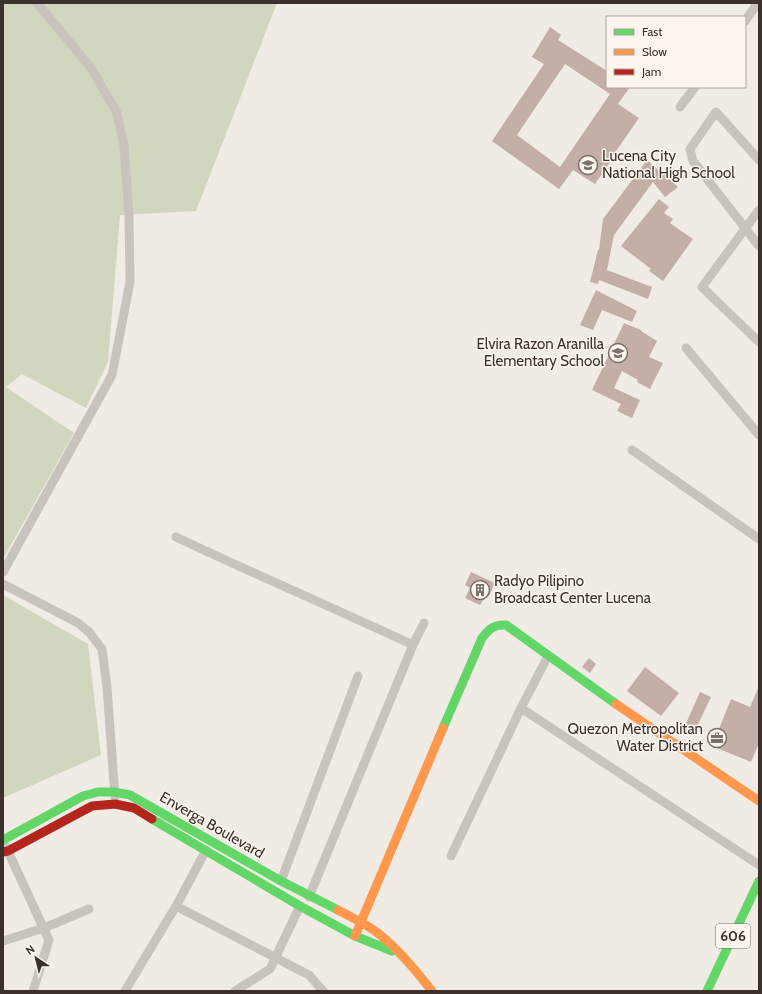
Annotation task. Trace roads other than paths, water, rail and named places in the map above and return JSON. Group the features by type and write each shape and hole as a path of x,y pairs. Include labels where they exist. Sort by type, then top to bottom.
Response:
{"street":[{"path":"3,572 112,376 130,282 129,206 124,146 117,113 91,68 37,3"},
{"path":"746,20 758,3"},
{"path":"680,107 694,88"},
{"path":"759,160 716,112 690,149 693,161 759,246"},
{"path":"759,210 702,287 759,342"},
{"path":"686,348 759,435"},
{"path":"632,450 759,539"},
{"path":"176,537 239,567 331,606 413,645"},
{"path":"3,584 78,624 89,632 102,649 107,687 115,804"},
{"path":"310,896 413,645 424,623"},
{"path":"355,936 482,638 490,628 498,624 506,625 636,718 759,801"},
{"path":"452,856 521,708 548,656"},
{"path":"282,881 358,676"},
{"path":"521,708 759,865"},
{"name":"Enverga Boulevard","path":"3,840 83,796 98,792 130,794 282,881 361,922 378,933 412,966 432,991"},
{"name":"Enverga Boulevard","path":"6,851 92,806 115,804 134,808 300,906 355,936 397,953"},
{"path":"3,840 6,851 49,940 34,991"},
{"path":"125,991 176,906 206,850"},
{"name":"606","path":"708,991 759,881"},
{"path":"176,906 309,975 323,991"},
{"path":"235,991 270,969 300,906"},
{"path":"3,941 44,928 89,909"}],"place":[{"name":"Lucena City National High School","path":"588,165"},
{"name":"Elvira Razon Aranilla Elementary School","path":"618,353"},
{"name":"Radyo Pilipino Broadcast Center Lucena","path":"480,590"},
{"name":"Quezon Metropolitan Water District","path":"717,738"}]}
